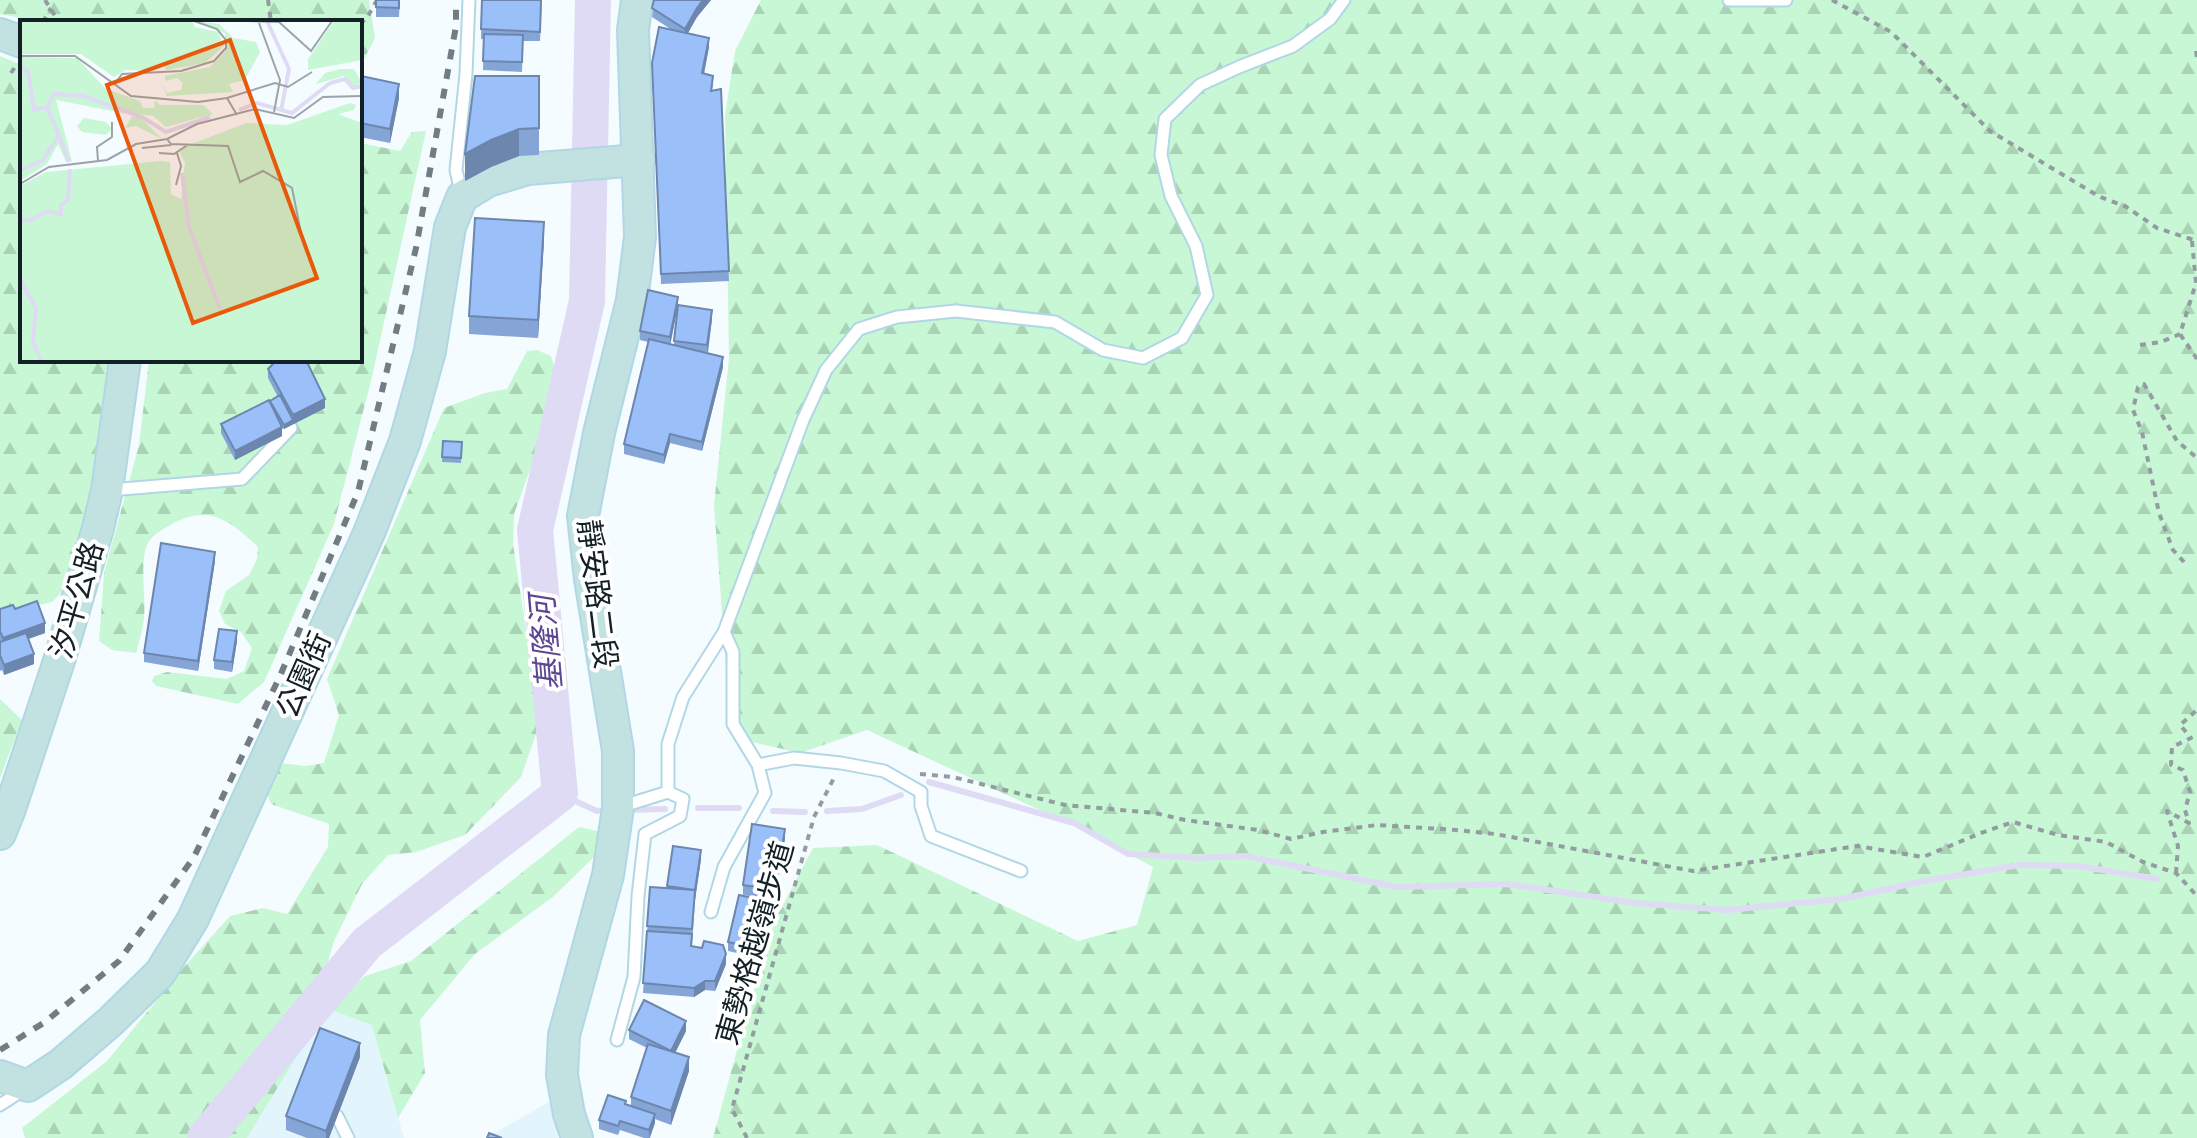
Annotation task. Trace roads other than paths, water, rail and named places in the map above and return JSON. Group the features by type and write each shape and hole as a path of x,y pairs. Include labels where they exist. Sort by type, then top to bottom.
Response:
{"street":[{"name":"靜安路二段","path":"577,1138 562,1075 564,1035 608,875 617,816 618,751 583,516 599,433 632,300 640,237 633,30 637,0"},
{"path":"0,34 20,41"},
{"path":"462,197 488,181 528,169 639,160"},
{"name":"公園街","path":"14,1081 61,1064 111,1021 160,973 193,919 369,533 405,441 430,351 450,227 462,197"},
{"name":"汐平公路","path":"0,834 59,661 107,490 125,362"}],"lane":[{"name":"公園街","path":"462,197 456,170 466,74 469,0"},
{"path":"668,792 668,744 683,697 724,632 814,395 826,370 859,329 897,317 956,311 1055,322 1103,350 1143,358 1182,338 1207,295 1196,246 1171,196 1161,155 1165,119 1200,85 1293,46 1330,19 1344,0"},
{"path":"1729,0 1786,0"},
{"path":"107,490 242,479 291,428"},
{"path":"711,912 724,867 765,793 758,765 733,724 733,652 724,632"},
{"path":"758,765 794,758 884,771 921,792 921,806 931,836 1021,871"},
{"path":"617,816 668,792"},
{"path":"617,1040 634,977 645,834 680,816 682,808 683,799 668,792"},
{"path":"0,1105 14,1081"},
{"path":"337,1116 348,1138"}],"waterway":[{"name":"基隆河","path":"205,1138 367,943 560,794 535,530 587,301 593,0"},
{"path":"929,782 1074,823 1128,854 1197,858 1246,856 1397,887 1507,884 1636,903 1727,910 1841,899 2019,865 2079,866 2157,879"},
{"path":"560,794 597,811 610,810"},
{"path":"827,811 862,809 901,795"},
{"path":"698,808 739,808"},
{"path":"625,810 665,809"},
{"path":"773,811 805,812"}],"railway":[{"path":"0,1050 45,1022 119,961 194,857 280,676 358,492 416,248 456,26 456,0"}]}
